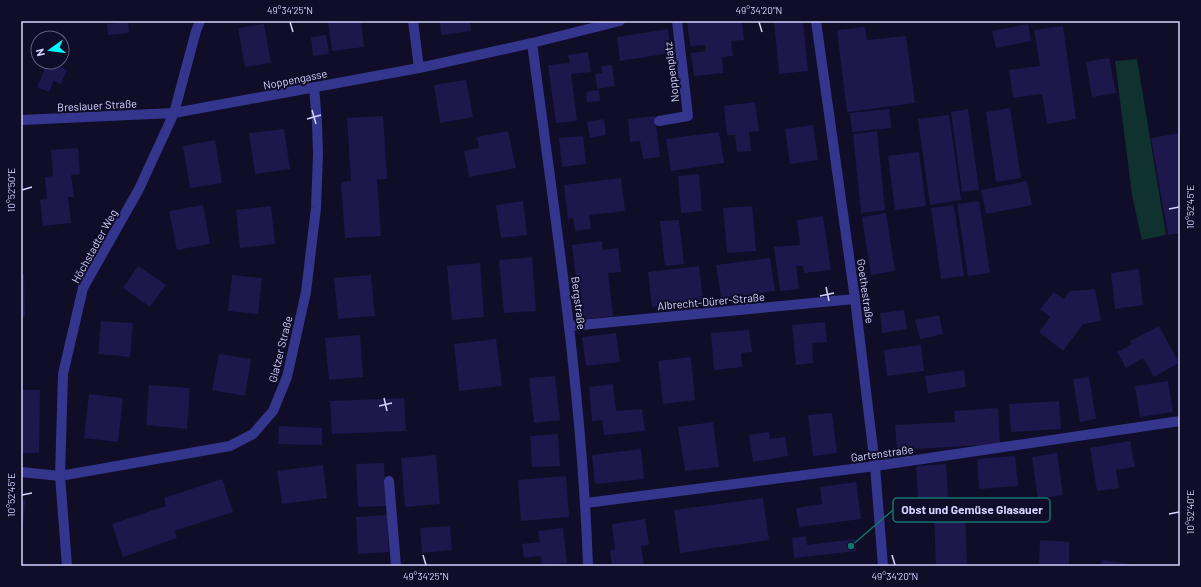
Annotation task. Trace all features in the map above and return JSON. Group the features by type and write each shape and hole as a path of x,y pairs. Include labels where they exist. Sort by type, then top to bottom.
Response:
{"street":[{"name":"Höchstadter Weg","path":"67,566 60,476 62,374 83,288 139,190 174,113 200,21"},
{"path":"413,21 420,68"},
{"name":"Noppengasse","path":"174,113 420,68 532,43 620,21"},
{"name":"Noppenplatz","path":"659,120 688,116 677,21"},
{"name":"Goethestraße","path":"816,21 855,299 875,466 883,566"},
{"name":"Bergstraße","path":"532,43 570,326 586,504 588,566"},
{"name":"Glatzer Straße","path":"21,472 60,476 230,446 253,434 273,411 287,377 306,292 316,208 318,154 314,87"},
{"name":"Breslauer Straße","path":"21,120 174,113"},
{"name":"Albrecht-Dürer-Straße","path":"570,326 855,299"},
{"name":"Gartenstraße","path":"586,504 875,466 1180,421"},
{"path":"389,481 396,566"}],"green space":[{"path":"1137,59 1166,235 1142,240 1132,195 1115,61"}],"building":[{"path":"328,21 361,21 364,47 332,51"},
{"path":"440,21 470,21 471,31 441,35"},
{"path":"687,21 742,21 744,40 731,41 733,56 722,57 723,73 694,76 691,53 706,51 705,45 690,46"},
{"path":"774,21 803,21 808,71 779,74"},
{"path":"128,22 129,33 108,35 107,24"},
{"path":"264,24 271,63 245,67 238,28"},
{"path":"1028,24 1031,41 996,48 992,31"},
{"path":"1063,26 1076,119 1047,124 1042,94 1013,98 1009,70 1040,66 1034,30"},
{"path":"865,27 867,40 906,36 915,103 847,112 837,30"},
{"path":"668,29 671,53 620,61 617,37"},
{"path":"326,35 329,54 313,56 311,37"},
{"path":"588,52 591,72 571,74 577,121 556,123 548,65 570,63 568,55"},
{"path":"1109,58 1116,93 1092,97 1086,62"},
{"path":"612,65 615,86 597,89 595,74 602,73 601,66"},
{"path":"44,70 67,70 61,84 54,81 49,92 37,87"},
{"path":"466,80 473,117 440,123 434,85"},
{"path":"599,90 600,101 587,102 586,92"},
{"path":"755,102 759,131 749,132 751,151 737,152 735,135 727,135 724,106"},
{"path":"1010,108 1021,178 996,182 986,112"},
{"path":"889,109 891,128 852,132 850,113"},
{"path":"968,109 979,190 962,192 951,112"},
{"path":"949,115 961,200 930,205 918,119"},
{"path":"383,116 387,179 377,179 381,236 345,238 341,182 351,181 347,118"},
{"path":"655,116 660,157 643,159 640,141 630,142 628,119"},
{"path":"604,119 606,135 590,138 587,122"},
{"path":"813,125 818,160 790,164 785,129"},
{"path":"284,129 290,169 255,174 249,133"},
{"path":"508,131 516,168 469,177 464,151 479,148 477,137"},
{"path":"877,131 885,210 861,213 853,134"},
{"path":"719,132 724,163 671,171 666,139"},
{"path":"1180,133 1180,233 1168,235 1151,138"},
{"path":"583,136 586,164 562,167 559,138"},
{"path":"215,140 222,183 190,188 183,146"},
{"path":"78,148 80,174 71,175 74,197 68,197 71,223 43,226 40,200 47,199 45,177 53,176 51,150"},
{"path":"919,152 926,206 895,210 888,156"},
{"path":"699,174 702,211 681,213 678,176"},
{"path":"621,178 625,211 589,215 591,229 575,231 573,218 568,219 564,185"},
{"path":"1027,181 1032,205 986,214 981,190"},
{"path":"523,201 527,235 501,238 496,205"},
{"path":"979,201 990,273 968,276 957,204"},
{"path":"203,205 210,244 177,250 169,211"},
{"path":"954,205 964,276 941,279 931,208"},
{"path":"271,206 275,244 240,248 236,210"},
{"path":"752,206 756,251 727,253 723,208"},
{"path":"886,213 895,271 871,275 862,217"},
{"path":"823,216 831,270 804,273 803,266 796,266 799,289 780,291 774,247 800,245 797,220"},
{"path":"679,220 684,264 665,266 660,221"},
{"path":"602,241 603,250 618,248 621,272 608,273 613,316 581,320 572,245"},
{"path":"532,257 536,311 504,313 499,260"},
{"path":"770,258 775,291 721,298 716,265"},
{"path":"480,263 484,317 452,320 447,266"},
{"path":"138,266 166,285 150,307 123,288"},
{"path":"699,266 703,300 652,307 648,272"},
{"path":"1139,269 1143,305 1115,309 1111,273"},
{"path":"21,274 24,274 25,317 21,317"},
{"path":"232,275 262,278 258,314 228,311"},
{"path":"371,275 375,316 338,319 334,278"},
{"path":"1095,289 1101,321 1083,324 1063,351 1039,332 1050,317 1040,309 1054,292 1064,299 1070,291"},
{"path":"904,310 907,329 882,333 880,313"},
{"path":"939,315 943,334 920,339 915,320"},
{"path":"101,321 133,323 130,357 98,354"},
{"path":"825,322 827,342 812,343 813,363 796,365 792,325"},
{"path":"1159,326 1179,363 1154,377 1143,358 1126,368 1117,352 1132,344 1130,341"},
{"path":"749,330 752,352 741,353 742,367 714,370 711,333"},
{"path":"616,333 620,362 586,366 582,337"},
{"path":"360,335 363,377 329,380 325,338"},
{"path":"496,339 502,386 459,391 454,344"},
{"path":"921,345 924,371 887,376 884,350"},
{"path":"219,354 251,359 245,396 212,390"},
{"path":"691,357 695,400 663,404 658,361"},
{"path":"964,370 966,387 928,393 925,376"},
{"path":"555,376 560,420 534,423 529,378"},
{"path":"1089,377 1096,419 1080,422 1073,379"},
{"path":"1168,381 1173,412 1140,417 1135,386"},
{"path":"613,384 616,411 642,409 645,431 604,435 602,420 592,421 589,387"},
{"path":"149,385 190,388 187,429 146,425"},
{"path":"21,390 40,390 39,453 21,453"},
{"path":"89,394 123,398 118,442 84,438"},
{"path":"404,398 406,431 332,434 330,401"},
{"path":"1059,401 1061,429 1011,432 1009,404"},
{"path":"998,408 1000,444 897,450 895,425 955,422 954,411"},
{"path":"832,413 837,453 813,456 808,415"},
{"path":"713,422 719,467 685,471 678,427"},
{"path":"279,426 322,428 322,445 278,444"},
{"path":"769,432 770,439 785,437 788,456 753,462 749,435"},
{"path":"558,434 560,466 532,467 530,436"},
{"path":"1130,441 1135,467 1116,470 1119,488 1097,491 1090,448"},
{"path":"641,449 644,479 595,484 592,455"},
{"path":"1057,453 1063,495 1038,499 1032,457"},
{"path":"436,455 440,504 405,507 401,458"},
{"path":"1015,456 1018,486 979,489 977,459"},
{"path":"384,463 386,506 358,507 356,464"},
{"path":"946,464 949,510 919,512 916,466"},
{"path":"323,465 327,498 282,504 277,471"},
{"path":"566,476 569,517 521,521 518,480"},
{"path":"222,479 233,512 174,531 177,538 123,557 112,524 166,506 164,498"},
{"path":"856,482 861,519 799,527 796,508 822,504 820,487"},
{"path":"763,498 769,540 680,553 674,510"},
{"path":"21,500 25,500 23,529 21,529"},
{"path":"965,514 967,566 936,566 934,515"},
{"path":"387,515 389,552 358,554 356,517"},
{"path":"645,519 649,545 641,546 644,566 612,566 610,550 615,550 612,524"},
{"path":"450,526 452,550 422,553 420,528"},
{"path":"563,528 567,563 542,566 541,556 524,558 522,544 540,542 538,531"},
{"path":"806,536 807,545 855,539 856,551 794,558 792,538"},
{"path":"1040,540 1069,542 1069,566 1039,566"},
{"path":"1102,560 1137,565 1137,566 1101,566"}],"place":[{"name":"Obst und Gemüse Glasauer","path":"851,546"}]}
